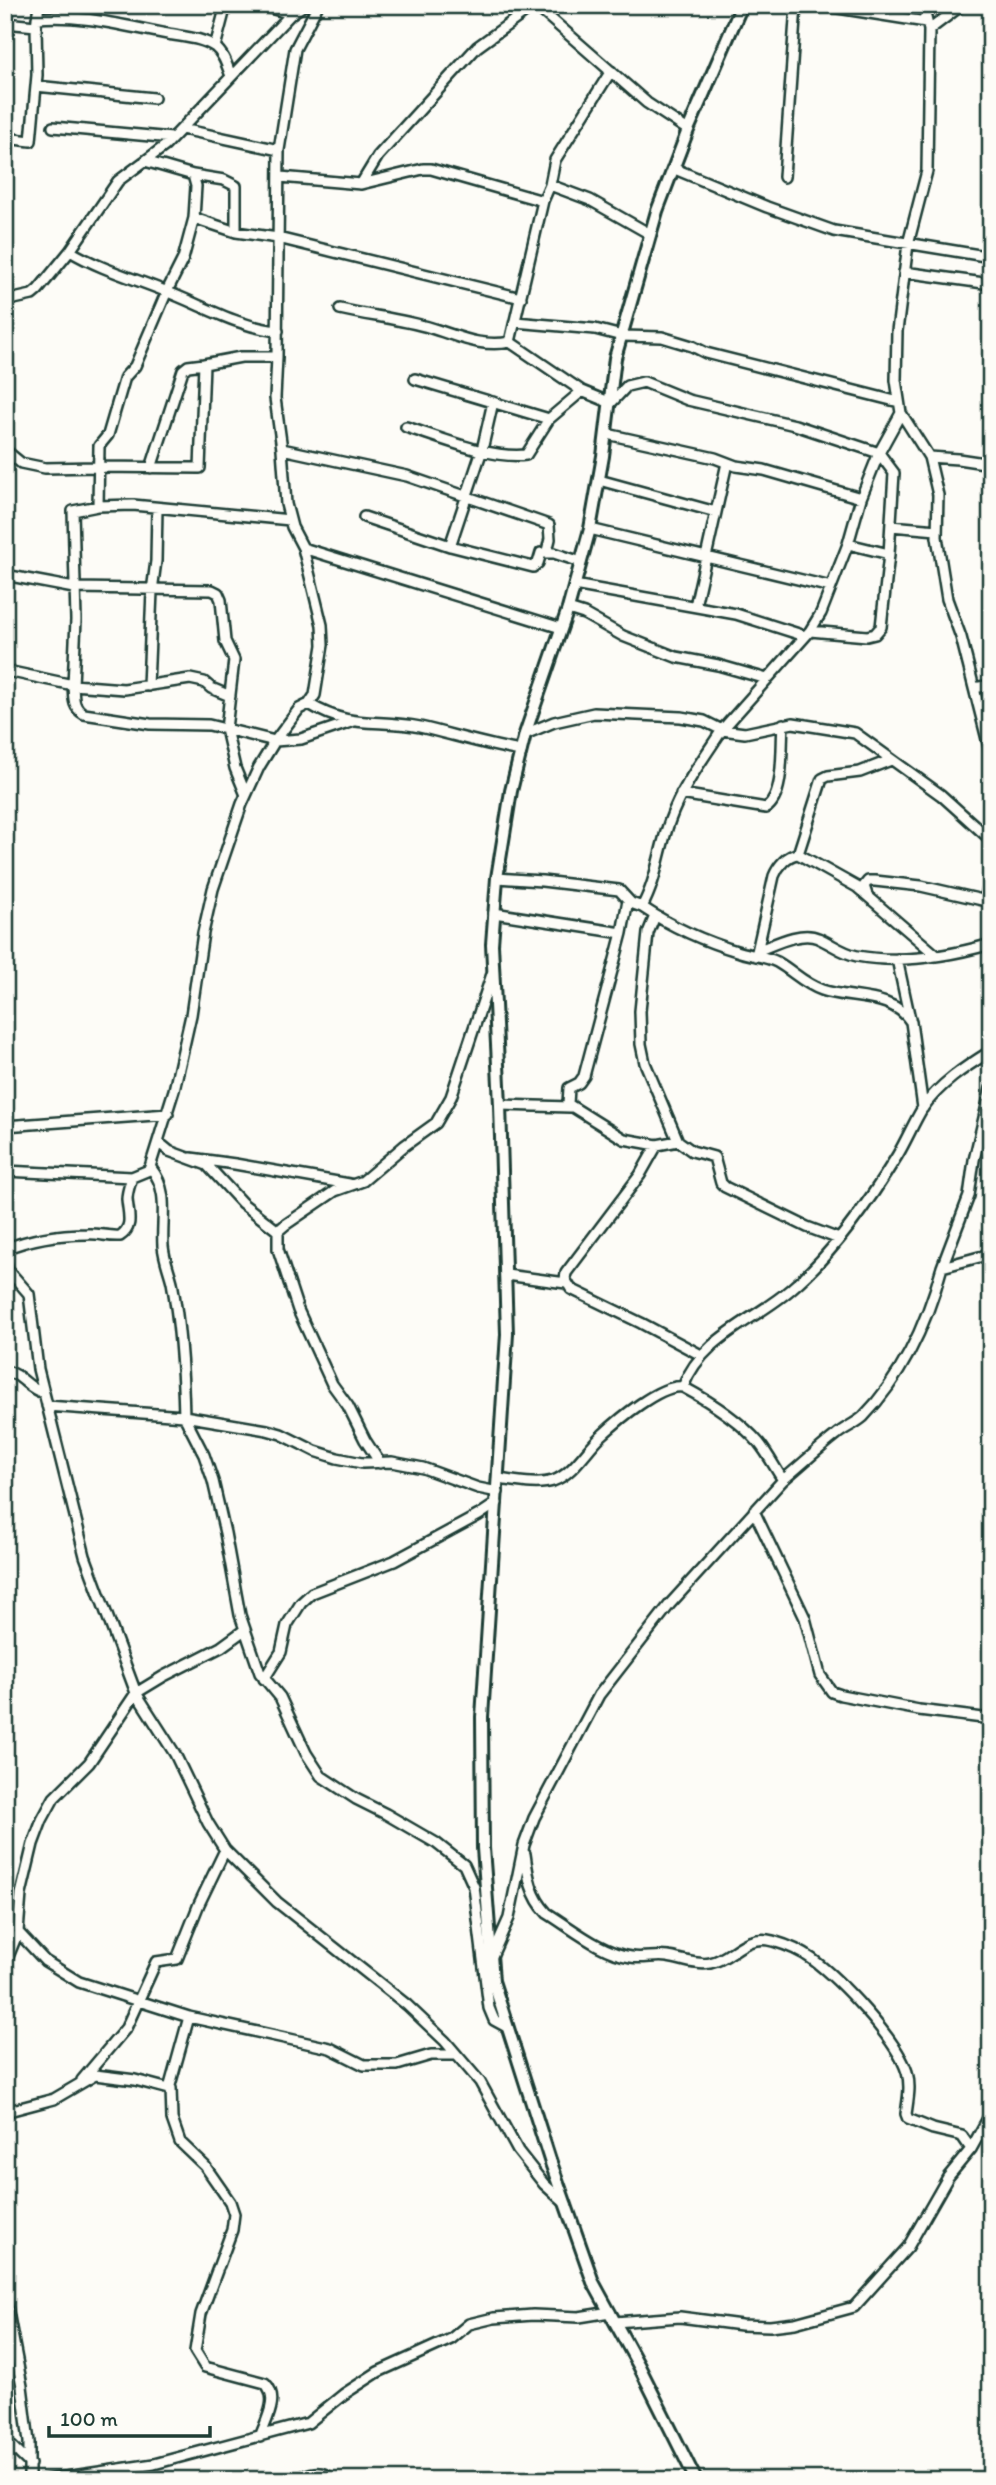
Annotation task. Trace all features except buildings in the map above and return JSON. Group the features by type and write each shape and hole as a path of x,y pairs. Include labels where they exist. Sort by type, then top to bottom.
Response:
{"street":[{"path":"5,138 31,141 39,5"},
{"path":"215,47 226,5"},
{"path":"260,5 290,14"},
{"path":"5,301 32,295 70,251 118,181 182,129 290,14 304,5"},
{"path":"5,1171 132,1177 144,1174 150,1168 168,1114 191,1015 203,933 213,889 246,794 275,741 299,709 309,704 315,695 323,645 321,625 303,548 286,504 275,397 279,150 295,49 318,5"},
{"path":"361,184 378,156 477,47 535,5 647,103 688,130"},
{"path":"696,2480 593,2282 505,2026 493,1981 483,1848 482,1717 507,1334 494,913 511,791 525,734 568,609 590,529 607,433 615,358 650,234 688,130 742,5"},
{"path":"784,177 796,5"},
{"path":"819,5 927,26 962,5"},
{"path":"923,5 927,26 927,171 908,244 897,331 896,380 901,413 929,457 938,495 937,530 947,599 961,637 991,755"},
{"path":"5,23 37,22 59,16 109,22 192,38 215,47 224,57 232,76"},
{"path":"510,342 555,160 611,71"},
{"path":"36,86 154,98"},
{"path":"53,127 172,138"},
{"path":"182,129 279,150"},
{"path":"145,161 193,175 224,180 236,186 236,232"},
{"path":"280,177 361,184 431,169 543,201"},
{"path":"675,169 834,232 991,257"},
{"path":"97,506 99,446 108,435 125,377 135,366 167,291 184,259 194,218 196,186 193,175"},
{"path":"550,185 590,200 650,234"},
{"path":"194,218 236,232 278,238 521,298"},
{"path":"70,251 103,268 167,291 241,323 278,331"},
{"path":"904,272 991,284"},
{"path":"340,309 430,328 463,340 495,345 510,342 582,391 611,402"},
{"path":"515,322 595,329 622,336 662,337 706,353 900,402"},
{"path":"151,468 183,370 188,366 240,357 277,357"},
{"path":"5,450 21,463 40,468 200,468 204,364"},
{"path":"415,379 549,419"},
{"path":"574,585 736,614 807,633 867,636 875,634 881,626 894,473 879,453 794,425 688,400 644,382 627,386 611,402"},
{"path":"406,427 482,450 513,457 526,455 549,419 582,391"},
{"path":"450,546 482,450 494,402"},
{"path":"642,907 649,894 661,846 681,794 722,730 807,633 821,612 879,453 901,413"},
{"path":"607,433 764,470 861,498"},
{"path":"282,449 407,476 549,525 547,551"},
{"path":"929,457 958,458 991,464"},
{"path":"695,606 727,463"},
{"path":"599,480 716,512"},
{"path":"290,520 133,505 97,506 73,511 75,705 77,710 84,714 150,724 209,725 275,741 301,739 351,722"},
{"path":"148,686 157,508"},
{"path":"364,517 450,546 533,567 538,563 541,553 547,551 581,562"},
{"path":"891,526 937,530"},
{"path":"590,529 831,587"},
{"path":"848,544 889,554"},
{"path":"303,548 561,628"},
{"path":"5,575 74,588 212,590 218,593 225,642 234,660 226,729 235,768 246,794"},
{"path":"568,609 584,614 623,636 676,657 718,665 766,679"},
{"path":"5,673 12,672 74,685 124,689 199,680 230,696"},
{"path":"974,688 991,685"},
{"path":"309,704 327,715 351,722 418,727 521,751"},
{"path":"525,734 554,722 594,713 681,717 704,721 722,730 745,733 793,723 855,733 941,795 991,840"},
{"path":"681,794 766,808 773,803 778,793 783,724"},
{"path":"798,854 822,779 860,772 891,760"},
{"path":"756,954 776,869 790,855 798,854 857,887 936,955"},
{"path":"868,897 864,886 868,881 876,881 921,886 988,901 991,877"},
{"path":"497,878 619,890 636,906 698,938 777,962 803,983 822,990 872,999 897,1007 911,1022"},
{"path":"570,1107 567,1101 568,1091 570,1086 579,1083 584,1076 622,933 628,900"},
{"path":"494,913 622,933"},
{"path":"655,916 648,933 640,1011 641,1044 645,1063 678,1141 692,1151 714,1157 725,1188 807,1227 839,1238"},
{"path":"756,954 804,935 811,935 857,956 897,959 936,955 991,944"},
{"path":"897,959 911,1022 923,1108"},
{"path":"380,1463 320,1361 282,1265 276,1238 278,1231 335,1191 354,1185 436,1123 443,1112 472,1037 494,969"},
{"path":"683,1387 701,1355 715,1342 791,1289 839,1238 877,1186 923,1108 949,1080 991,1051"},
{"path":"492,1956 509,1918 524,1845 534,1818 599,1695 670,1604 754,1511 783,1480 836,1435 861,1418 907,1359 932,1304 942,1267 969,1196 974,1160 991,1087"},
{"path":"500,1105 570,1107 624,1139 657,1145 678,1141"},
{"path":"5,1126 168,1114"},
{"path":"158,1142 169,1151 207,1165 242,1203 278,1231"},
{"path":"657,1145 640,1175 566,1273 566,1283 570,1289 701,1355"},
{"path":"191,1158 354,1185"},
{"path":"150,1168 160,1183 164,1196 163,1245 172,1281 183,1374 184,1416 204,1455 213,1481 243,1630 253,1659 264,1679 280,1697 306,1753 321,1776 356,1799 436,1843 464,1865 474,1887 489,2008 494,2020 505,2026"},
{"path":"5,1248 47,1236 120,1236 127,1230 129,1223 127,1196 132,1177"},
{"path":"942,1267 983,1256 991,1251"},
{"path":"5,1258 7,1270 29,1294 38,1369 85,1556 136,1693 174,1754 208,1823 225,1850 277,1902 407,2005 457,2055 480,2082 518,2151 544,2184 566,2204"},
{"path":"506,1275 566,1283"},
{"path":"5,1371 19,1375 32,1389 44,1393"},
{"path":"499,1479 554,1481 565,1474 608,1430 651,1396 666,1389 683,1387 711,1402 747,1430 760,1444 783,1480"},
{"path":"47,1406 184,1416 267,1430 326,1455 362,1463 393,1462 423,1468 498,1497"},
{"path":"264,1679 281,1653 288,1625 312,1593 394,1560 468,1521 498,1497"},
{"path":"754,1511 805,1618 820,1675 832,1692 919,1710 991,1719"},
{"path":"5,1964 18,1932 25,1872 42,1820 54,1798 89,1763 136,1693 221,1647 243,1630"},
{"path":"524,1845 528,1878 539,1905 547,1913 610,1951 633,1957 665,1957 709,1964 718,1961 737,1947 765,1940 795,1949 810,1957 825,1969 876,2023 897,2051 909,2080 906,2113 908,2119 962,2136 971,2149"},
{"path":"82,2080 126,2028 156,1962 177,1959 225,1850"},
{"path":"18,1932 45,1961 79,1982 189,2017 330,2048 364,2065 397,2065 431,2055 457,2055"},
{"path":"189,2017 171,2088 172,2119 180,2142 205,2166 230,2202 234,2214 232,2230 201,2314 195,2351 205,2367 265,2383 271,2389 272,2401 260,2437"},
{"path":"5,2112 54,2099 82,2080 95,2075 109,2075 171,2088"},
{"path":"45,2480 154,2464 308,2423 344,2394 378,2372 451,2339 469,2323 533,2315 680,2317 770,2326 795,2323 854,2307 908,2247 948,2177 971,2149 991,2113"},
{"path":"5,2296 22,2386 30,2465 29,2480"},
{"path":"5,2440 30,2465"},
{"path":"295,2480 319,2472 327,2474 332,2480"}]}
